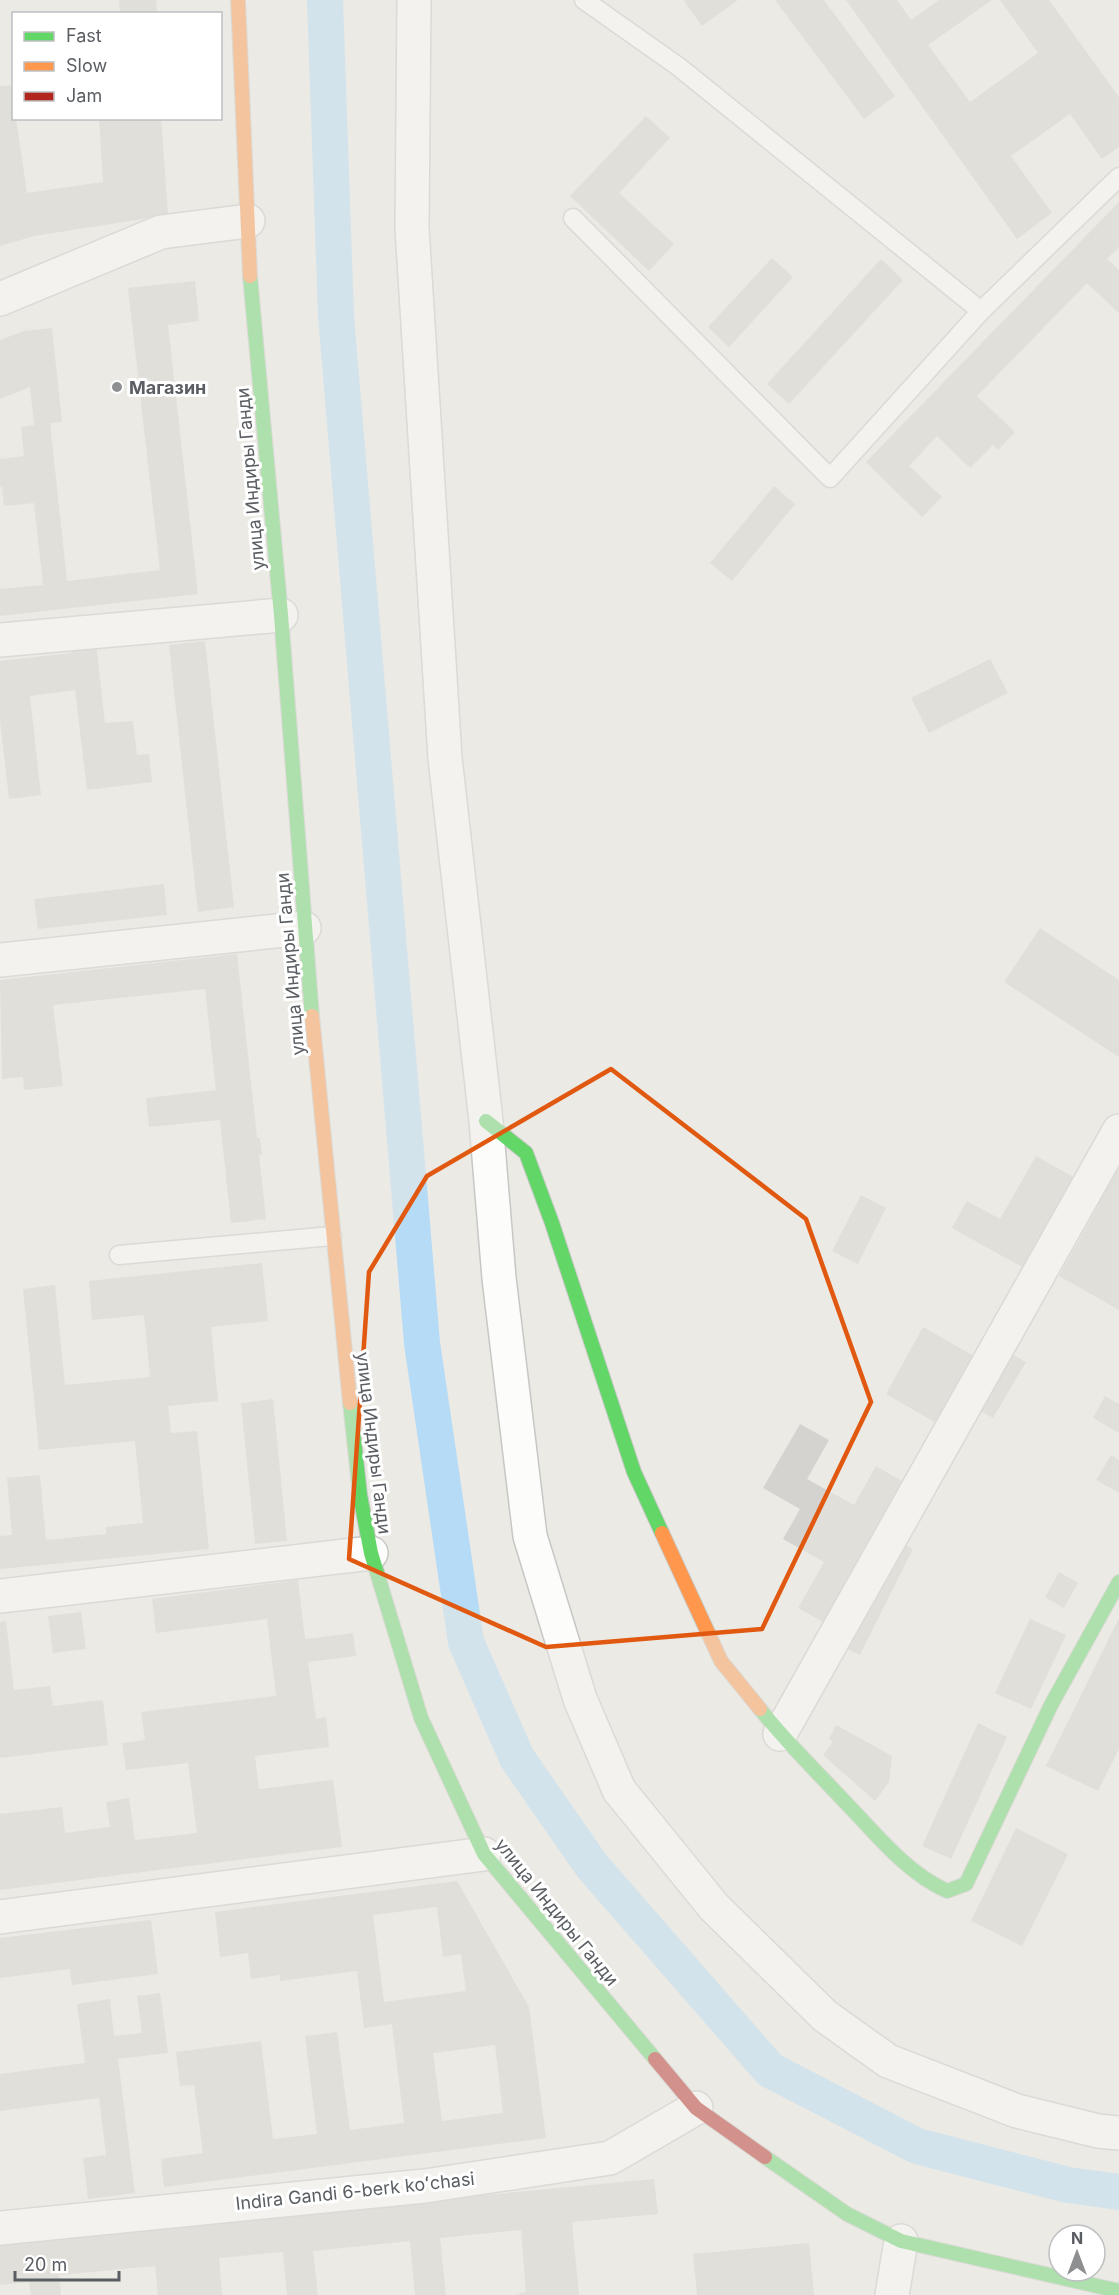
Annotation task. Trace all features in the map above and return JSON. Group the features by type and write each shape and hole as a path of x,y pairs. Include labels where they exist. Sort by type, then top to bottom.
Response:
{"street":[{"name":"улица Индиры Ганди","path":"238,0 248,221 247,248 281,615 304,928 332,1236 360,1495 371,1553 421,1718 484,1854 696,2108 847,2214 901,2241 1119,2291"},
{"path":"414,0 412,228 445,758 486,1121 499,1278 530,1536 580,1699 619,1790 714,1907 825,2016 888,2061 1017,2110 1098,2131 1119,2133"},
{"path":"0,299 161,232 248,221"},
{"path":"0,640 281,615"},
{"path":"0,960 304,928"},
{"path":"486,1121 526,1153 552,1223 634,1472 721,1661 780,1734 901,1860 924,1880 947,1891 966,1884 1051,1706 1119,1582"},
{"path":"780,1734 1119,1131"},
{"path":"0,1596 371,1553"},
{"path":"0,1917 484,1854"},
{"name":"Indira Gandi 6-berk koʻchasi","path":"0,2228 425,2186 610,2158 696,2108"},
{"path":"892,2295 901,2241"}],"lane":[{"path":"584,0 679,67 981,311"},
{"path":"573,218 830,478 981,311 1119,177"},
{"path":"119,1255 332,1236"}],"highlighted area":[{"path":"611,1069 806,1219 871,1402 762,1629 546,1647 349,1559 369,1272 427,1176"}],"building":[{"path":"119,0 156,0 157,12 120,12"},
{"path":"738,0 702,26 684,1"},
{"path":"775,0 824,0 895,96 864,119"},
{"path":"846,0 897,0 911,20 939,0 992,0 928,45 970,102 1038,53 1000,0 1049,0 1119,97 1119,147 1102,159 1070,114 1011,156 1052,213 1017,239"},
{"path":"11,85 12,120 16,120 27,193 103,182 99,120 161,120 168,215 34,236 0,246 0,86"},
{"path":"646,116 670,138 619,193 674,244 649,271 570,196"},
{"path":"1119,202 1119,247 1107,259 1119,270 1119,313 1087,283 977,396 1015,432 998,450 993,445 970,468 937,436 909,466 942,497 922,517 866,462"},
{"path":"772,258 793,277 729,347 708,327"},
{"path":"881,259 903,280 789,404 767,384"},
{"path":"195,281 199,321 168,325 198,594 0,616 0,589 43,585 34,503 4,506 2,487 0,487 0,459 24,456 21,427 34,425 30,387 0,399 0,340 24,331 52,328 62,422 50,423 67,581 160,570 128,288"},
{"path":"774,486 795,504 732,581 710,563"},
{"path":"205,641 234,907 198,912 169,645"},
{"path":"96,642 105,723 133,721 137,755 149,754 152,782 87,790 75,690 30,696 41,795 9,799 0,720 0,661 71,653 70,645"},
{"path":"990,659 1008,693 929,733 911,698"},
{"path":"164,884 167,915 38,929 34,899"},
{"path":"1040,928 1119,980 1119,1057 1004,982"},
{"path":"237,954 257,1138 260,1138 262,1154 259,1155 266,1219 231,1223 220,1120 149,1127 146,1098 216,1090 205,989 53,1005 63,1086 24,1090 23,1077 2,1079 0,980"},
{"path":"1119,1145 1119,1310 1059,1276 1099,1204 1089,1198"},
{"path":"1036,1156 1075,1178 1024,1268 952,1228 967,1201 1000,1219"},
{"path":"861,1195 886,1208 858,1264 832,1251"},
{"path":"262,1263 268,1321 211,1327 218,1401 168,1406 171,1433 197,1431 209,1549 0,1569 0,1536 12,1535 7,1478 40,1475 46,1540 106,1534 106,1527 143,1523 135,1441 39,1450 23,1289 55,1285 65,1385 150,1377 144,1315 92,1320 89,1281"},
{"path":"923,1327 981,1360 943,1427 886,1394"},
{"path":"1006,1351 1026,1362 993,1418 974,1407"},
{"path":"1105,1396 1119,1404 1119,1433 1093,1418"},
{"path":"273,1399 287,1541 255,1544 241,1403"},
{"path":"800,1424 829,1440 807,1479 854,1505 876,1466 910,1486 830,1626 798,1608 824,1562 783,1539 800,1509 763,1488"},
{"path":"1111,1455 1119,1460 1119,1493 1096,1480"},
{"path":"896,1541 913,1549 860,1655 843,1647"},
{"path":"1059,1572 1078,1583 1064,1608 1045,1597"},
{"path":"298,1580 305,1639 353,1633 356,1656 308,1662 316,1719 326,1717 329,1747 255,1756 259,1789 333,1780 342,1847 0,1890 0,1814 62,1807 65,1833 110,1827 106,1802 129,1798 135,1840 197,1833 188,1763 126,1770 122,1743 145,1740 141,1712 276,1696 267,1619 156,1633 152,1599"},
{"path":"81,1612 86,1649 53,1653 48,1616"},
{"path":"1119,1618 1119,1749 1098,1791 1046,1766"},
{"path":"1030,1619 1066,1635 1031,1709 995,1693"},
{"path":"6,1621 14,1690 50,1686 53,1706 103,1700 108,1745 0,1758 0,1622"},
{"path":"978,1723 1007,1737 951,1859 922,1846"},
{"path":"836,1725 892,1756 889,1782 875,1801 823,1755 833,1742 829,1739"},
{"path":"1016,1828 1068,1854 1022,1946 971,1921"},
{"path":"457,1881 529,2007 546,2138 164,2187 161,2159 203,2153 194,2085 180,2086 176,2052 261,2041 273,2139 317,2134 305,2036 337,2032 350,2130 404,2123 392,2024 364,2028 357,1971 280,1981 280,1975 251,1979 248,1953 220,1957 215,1912","holes":["437,1907 443,1957 461,1954 466,1991 384,2002 373,1915","495,2045 503,2113 442,2121 433,2053"]},
{"path":"151,1920 158,1974 72,1985 70,1969 0,1978 0,1938"},
{"path":"160,1993 168,2053 118,2059 135,2193 88,2199 83,2158 106,2155 99,2098 0,2111 0,2074 85,2063 77,2004 110,1999 114,2036 142,2033 137,1996"},
{"path":"654,2179 658,2214 572,2222 579,2295 515,2295 526,2292 521,2230 440,2238 446,2295 415,2295 410,2241 313,2251 318,2295 287,2295 283,2252 219,2258 222,2295 158,2295 155,2266 59,2275 61,2295 31,2295 29,2282 0,2285 0,2241"},
{"path":"809,2243 814,2295 697,2295 693,2254"}],"waterway":[{"path":"325,0 336,316 422,1343 466,1642 517,1758 592,1866 770,2070 917,2146 1068,2185 1119,2192"}],"traffic: fast":[{"path":"250,276 281,615 312,1016"},
{"path":"486,1121 526,1153 552,1223 634,1472 662,1533"},
{"path":"350,1403 360,1495 371,1553 421,1718 484,1854 655,2059"},
{"path":"760,1709 893,1852 918,1874 947,1891 966,1884 1051,1705 1119,1582"},
{"path":"765,2157 847,2214 901,2241 1119,2291"}],"traffic: slow":[{"path":"238,0 250,276"},
{"path":"312,1016 350,1403"},
{"path":"662,1533 721,1661 760,1709"}],"traffic: jam":[{"path":"655,2059 696,2108 765,2157"}],"place":[{"name":"Магазин","path":"117,387"}]}
